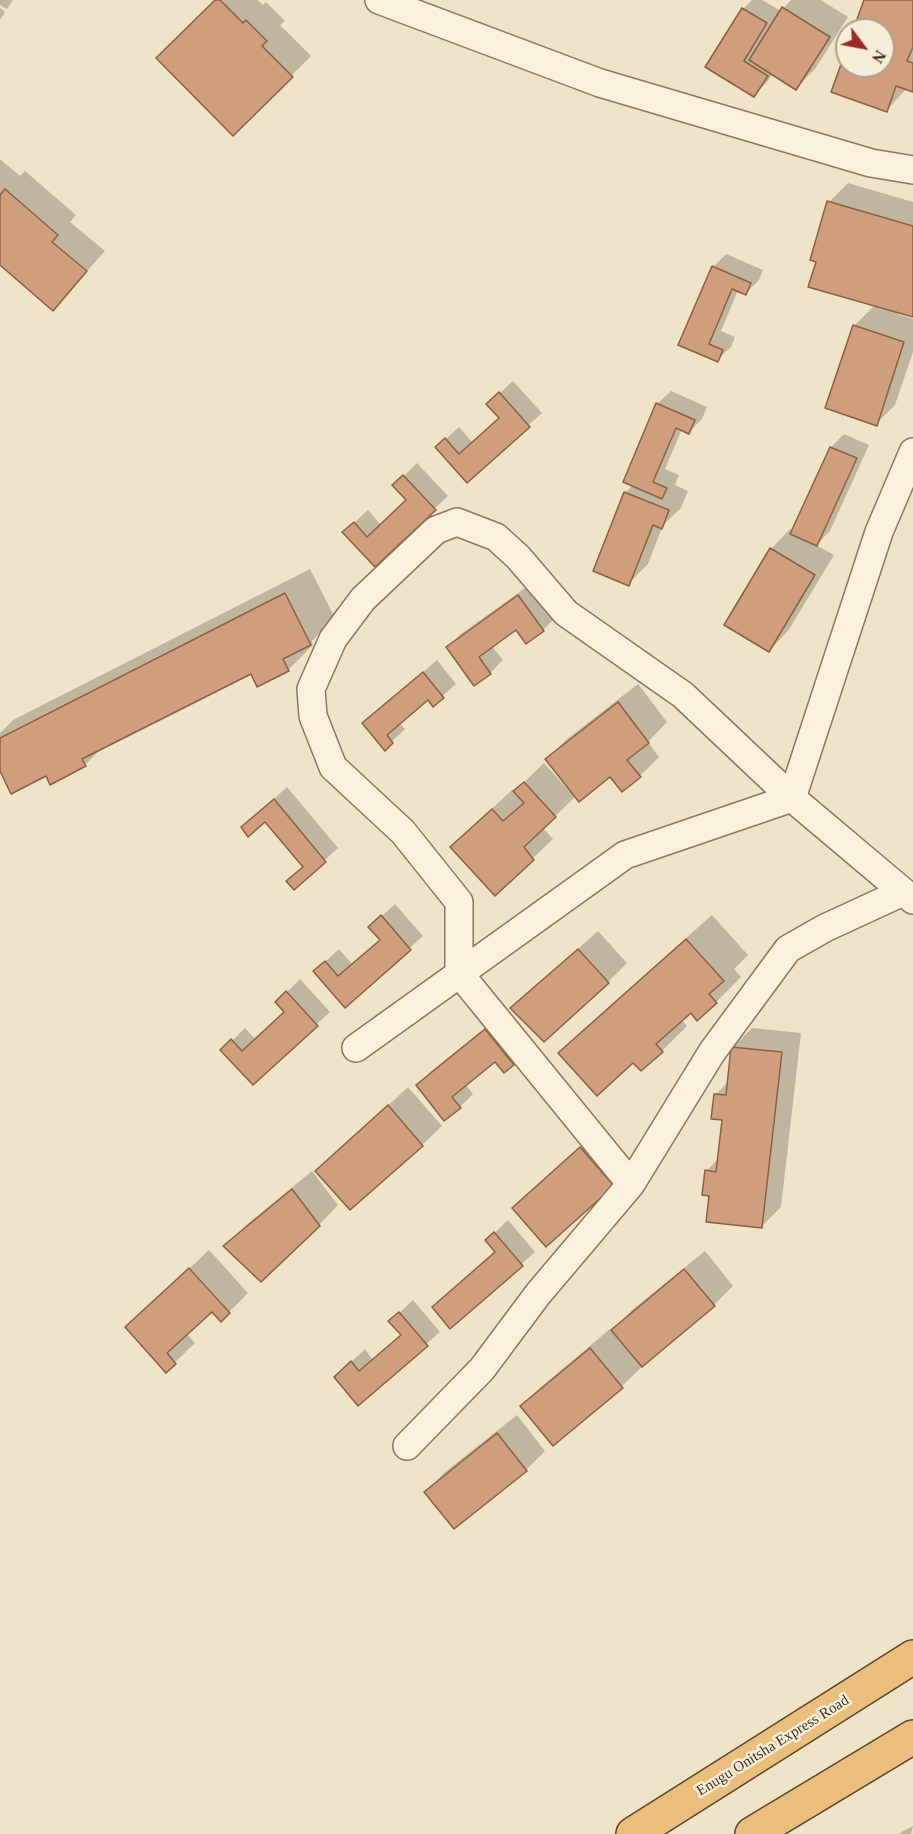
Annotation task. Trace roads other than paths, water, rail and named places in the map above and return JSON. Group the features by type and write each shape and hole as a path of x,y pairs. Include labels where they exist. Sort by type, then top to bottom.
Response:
{"highway":[{"name":"Enugu Onitsha Express Road","path":"633,1834 913,1657"},
{"path":"752,1834 913,1737"}],"street":[{"path":"379,0 600,83 871,163 913,170"},
{"path":"792,798 879,532 913,452"},
{"path":"407,1446 482,1369 538,1294 631,1184 712,1052 788,950 825,928 908,896 792,798 683,695 566,613 518,557 495,537 457,522 436,530 363,599 333,639 311,689 313,716 333,767 403,832 459,902 459,973 631,1184"},
{"path":"356,1048 625,855 792,798"}]}
